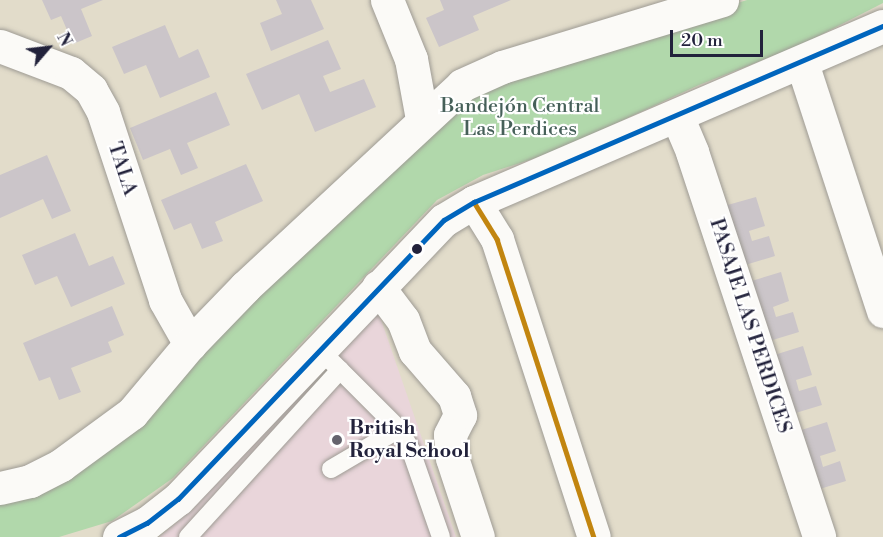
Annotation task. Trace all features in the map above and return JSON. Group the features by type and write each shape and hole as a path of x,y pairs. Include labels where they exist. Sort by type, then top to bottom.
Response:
{"street":[{"path":"387,0 411,59 422,119"},
{"path":"0,488 51,471 96,442 132,413 190,344 422,119 480,75 721,0"},
{"path":"119,537 147,523 178,499 329,359 378,287 444,220 474,201 802,63 883,26"},
{"name":"TALA","path":"0,46 71,73 91,90 103,112 165,300 190,344"},
{"path":"802,63 883,311"},
{"name":"PASAJE LAS PERDICES","path":"677,116 692,152 819,537"},
{"path":"474,201 497,238 594,537"},
{"path":"378,287 403,320 415,351 454,396 460,415 450,435 452,458 478,537"}],"lane":[{"path":"188,537 329,359 399,429 410,448 441,537"},
{"path":"331,469 399,429"}],"shaded area":[{"name":"British Royal School","path":"377,308 456,537 159,537 194,508 309,372"}],"green space":[{"name":"Bandejón Central Las Perdices","path":"747,0 883,0 883,3 801,45 699,85 554,152 483,175 437,200 173,478 112,521 59,537 0,537 0,496 228,326 435,124 498,79"}],"building":[{"path":"42,0 103,0 81,9 92,36 73,44 61,16 51,20"},
{"path":"276,0 311,0 324,29 271,51 260,23 282,14"},
{"path":"440,0 511,0 473,16 479,30 439,47 426,18 444,10"},
{"path":"165,25 179,58 198,49 210,77 160,98 146,65 124,74 112,47"},
{"path":"328,40 341,69 323,76 330,92 364,79 376,107 315,132 299,94 262,110 246,74"},
{"path":"216,92 230,125 187,143 198,168 181,175 170,149 143,160 130,128"},
{"path":"47,155 71,211 52,219 43,199 0,218 0,175"},
{"path":"246,164 263,201 215,222 223,241 202,249 191,223 174,230 161,200"},
{"path":"756,197 765,226 749,231 752,241 769,236 775,256 742,266 724,206"},
{"path":"75,233 89,266 113,256 125,284 71,307 57,276 35,285 22,255"},
{"path":"781,272 789,301 773,307 776,317 793,312 799,332 766,342 748,282"},
{"path":"112,306 124,335 108,342 112,352 71,368 81,392 59,400 50,377 39,381 23,343"},
{"path":"803,346 812,375 796,380 799,391 816,386 822,405 789,415 771,356"},
{"path":"827,422 836,451 820,456 823,467 840,461 846,481 813,491 795,432"}],"transit line":[{"path":"119,537 147,523 178,499 444,220 474,202 883,26"},
{"path":"474,202 497,239 594,537"}],"place":[{"name":"British Royal School","path":"337,440"}]}
